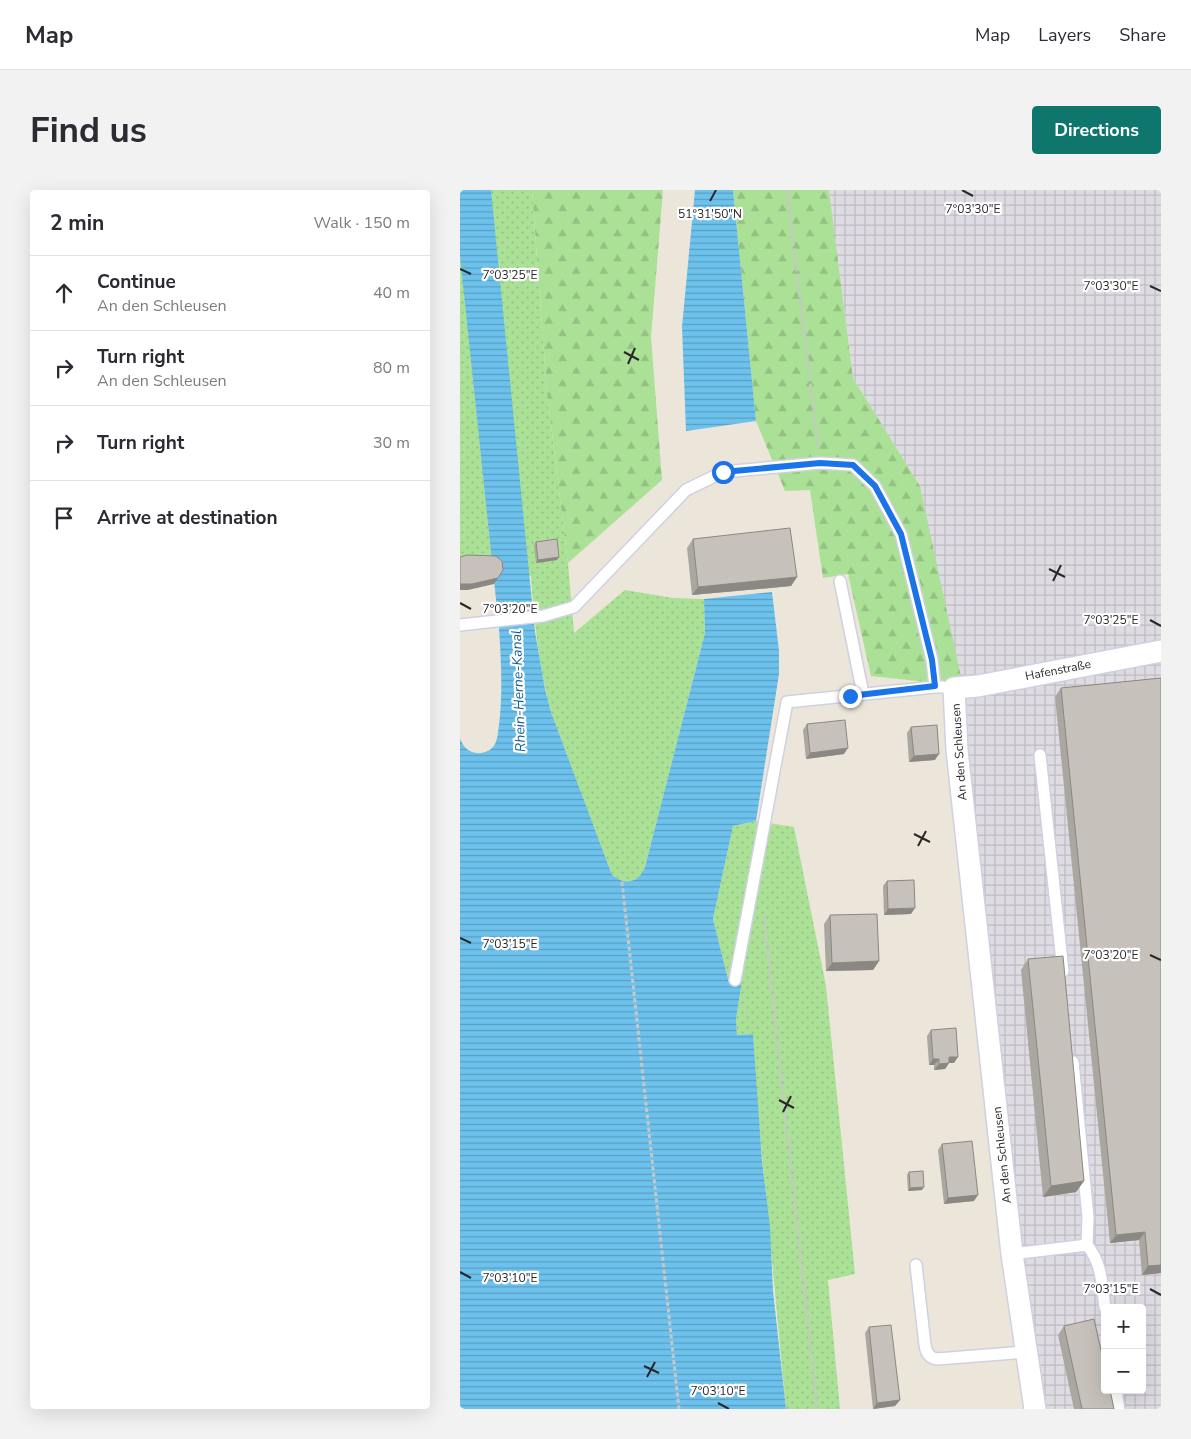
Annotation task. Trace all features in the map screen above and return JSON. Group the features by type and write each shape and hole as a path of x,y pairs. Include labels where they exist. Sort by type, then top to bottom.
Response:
{"street":[{"name":"Hafenstraße","path":"945,687 978,686 1161,651"},
{"name":"An den Schleusen","path":"945,687 957,750 1012,1254 1035,1409"}],"lane":[{"name":"An den Schleusen","path":"460,625 543,616 574,608 686,490 723,472 820,463 853,465 875,486 901,534 932,660 945,687"},
{"path":"840,581 862,694"},
{"path":"735,980 787,702 945,687"},
{"path":"1040,755 1065,987"},
{"path":"1072,1054 1088,1217 1087,1244 1099,1265 1104,1304"},
{"path":"1012,1254 1087,1244"},
{"path":"916,1265 925,1345 931,1357 936,1359 1026,1352"},
{"path":"1117,1394 1119,1409"}],"path":[{"path":"787,190 820,463"},
{"path":"622,882 679,1409"},
{"path":"764,915 817,1409"}],"shaded area":[{"path":"829,190 1161,190 1161,1409 1035,1409 920,486 853,378"}],"green space":[{"path":"460,190 532,190 547,393 568,563 574,633 625,590 673,598 704,599 705,633 645,867 643,873 635,881 622,882 612,875 551,712 538,644 531,576 499,576 460,562"},
{"path":"532,190 663,190 651,337 662,480 568,563 547,393"},
{"path":"733,190 829,190 853,378 920,486 963,686 871,676 848,574 823,578 810,490 785,491 756,421"},
{"path":"756,821 794,827 826,986 855,1274 828,1280 840,1409 786,1409 756,1092 753,1034 737,1035 736,1019 742,981 728,979 713,919 733,826"}],"water":[{"name":"Rhein-Herne-Kanal","path":"460,190 491,190 535,632 545,689 551,712 612,875 622,881 627,882 639,877 645,867 705,633 704,599 772,592 779,651 779,674 756,821 733,826 713,919 728,979 742,981 736,1019 737,1035 753,1034 762,1161 770,1227 773,1291 786,1409 460,1409 460,738 466,748 475,753 491,749 496,742 500,713 501,664 499,628 460,256"},
{"path":"695,190 733,190 756,421 686,431 682,327"}],"building":[{"path":"790,528 797,577 698,587 693,539"},
{"path":"557,539 559,557 538,560 536,542"},
{"path":"467,555 496,556 502,561 503,570 498,578 472,584 460,584 460,557"},
{"path":"1161,678 1161,1265 1148,1266 1145,1232 1116,1235 1061,688"},
{"path":"845,720 848,748 810,753 807,724"},
{"path":"937,725 939,754 914,756 911,727"},
{"path":"914,880 915,908 888,909 887,881"},
{"path":"877,914 879,961 832,963 830,915"},
{"path":"1063,956 1084,1181 1051,1186 1028,959"},
{"path":"956,1028 958,1057 949,1057 949,1063 939,1064 939,1059 933,1059 931,1030"},
{"path":"972,1141 978,1195 948,1198 942,1144"},
{"path":"923,1171 924,1187 910,1188 909,1172"},
{"path":"1094,1319 1101,1350 1101,1394 1111,1394 1114,1409 1082,1409 1064,1326"},
{"path":"891,1325 900,1400 877,1403 869,1327"}],"route":[{"path":"723,472 820,463 853,465 875,486 901,534 932,660 935,686 850,696"}]}
